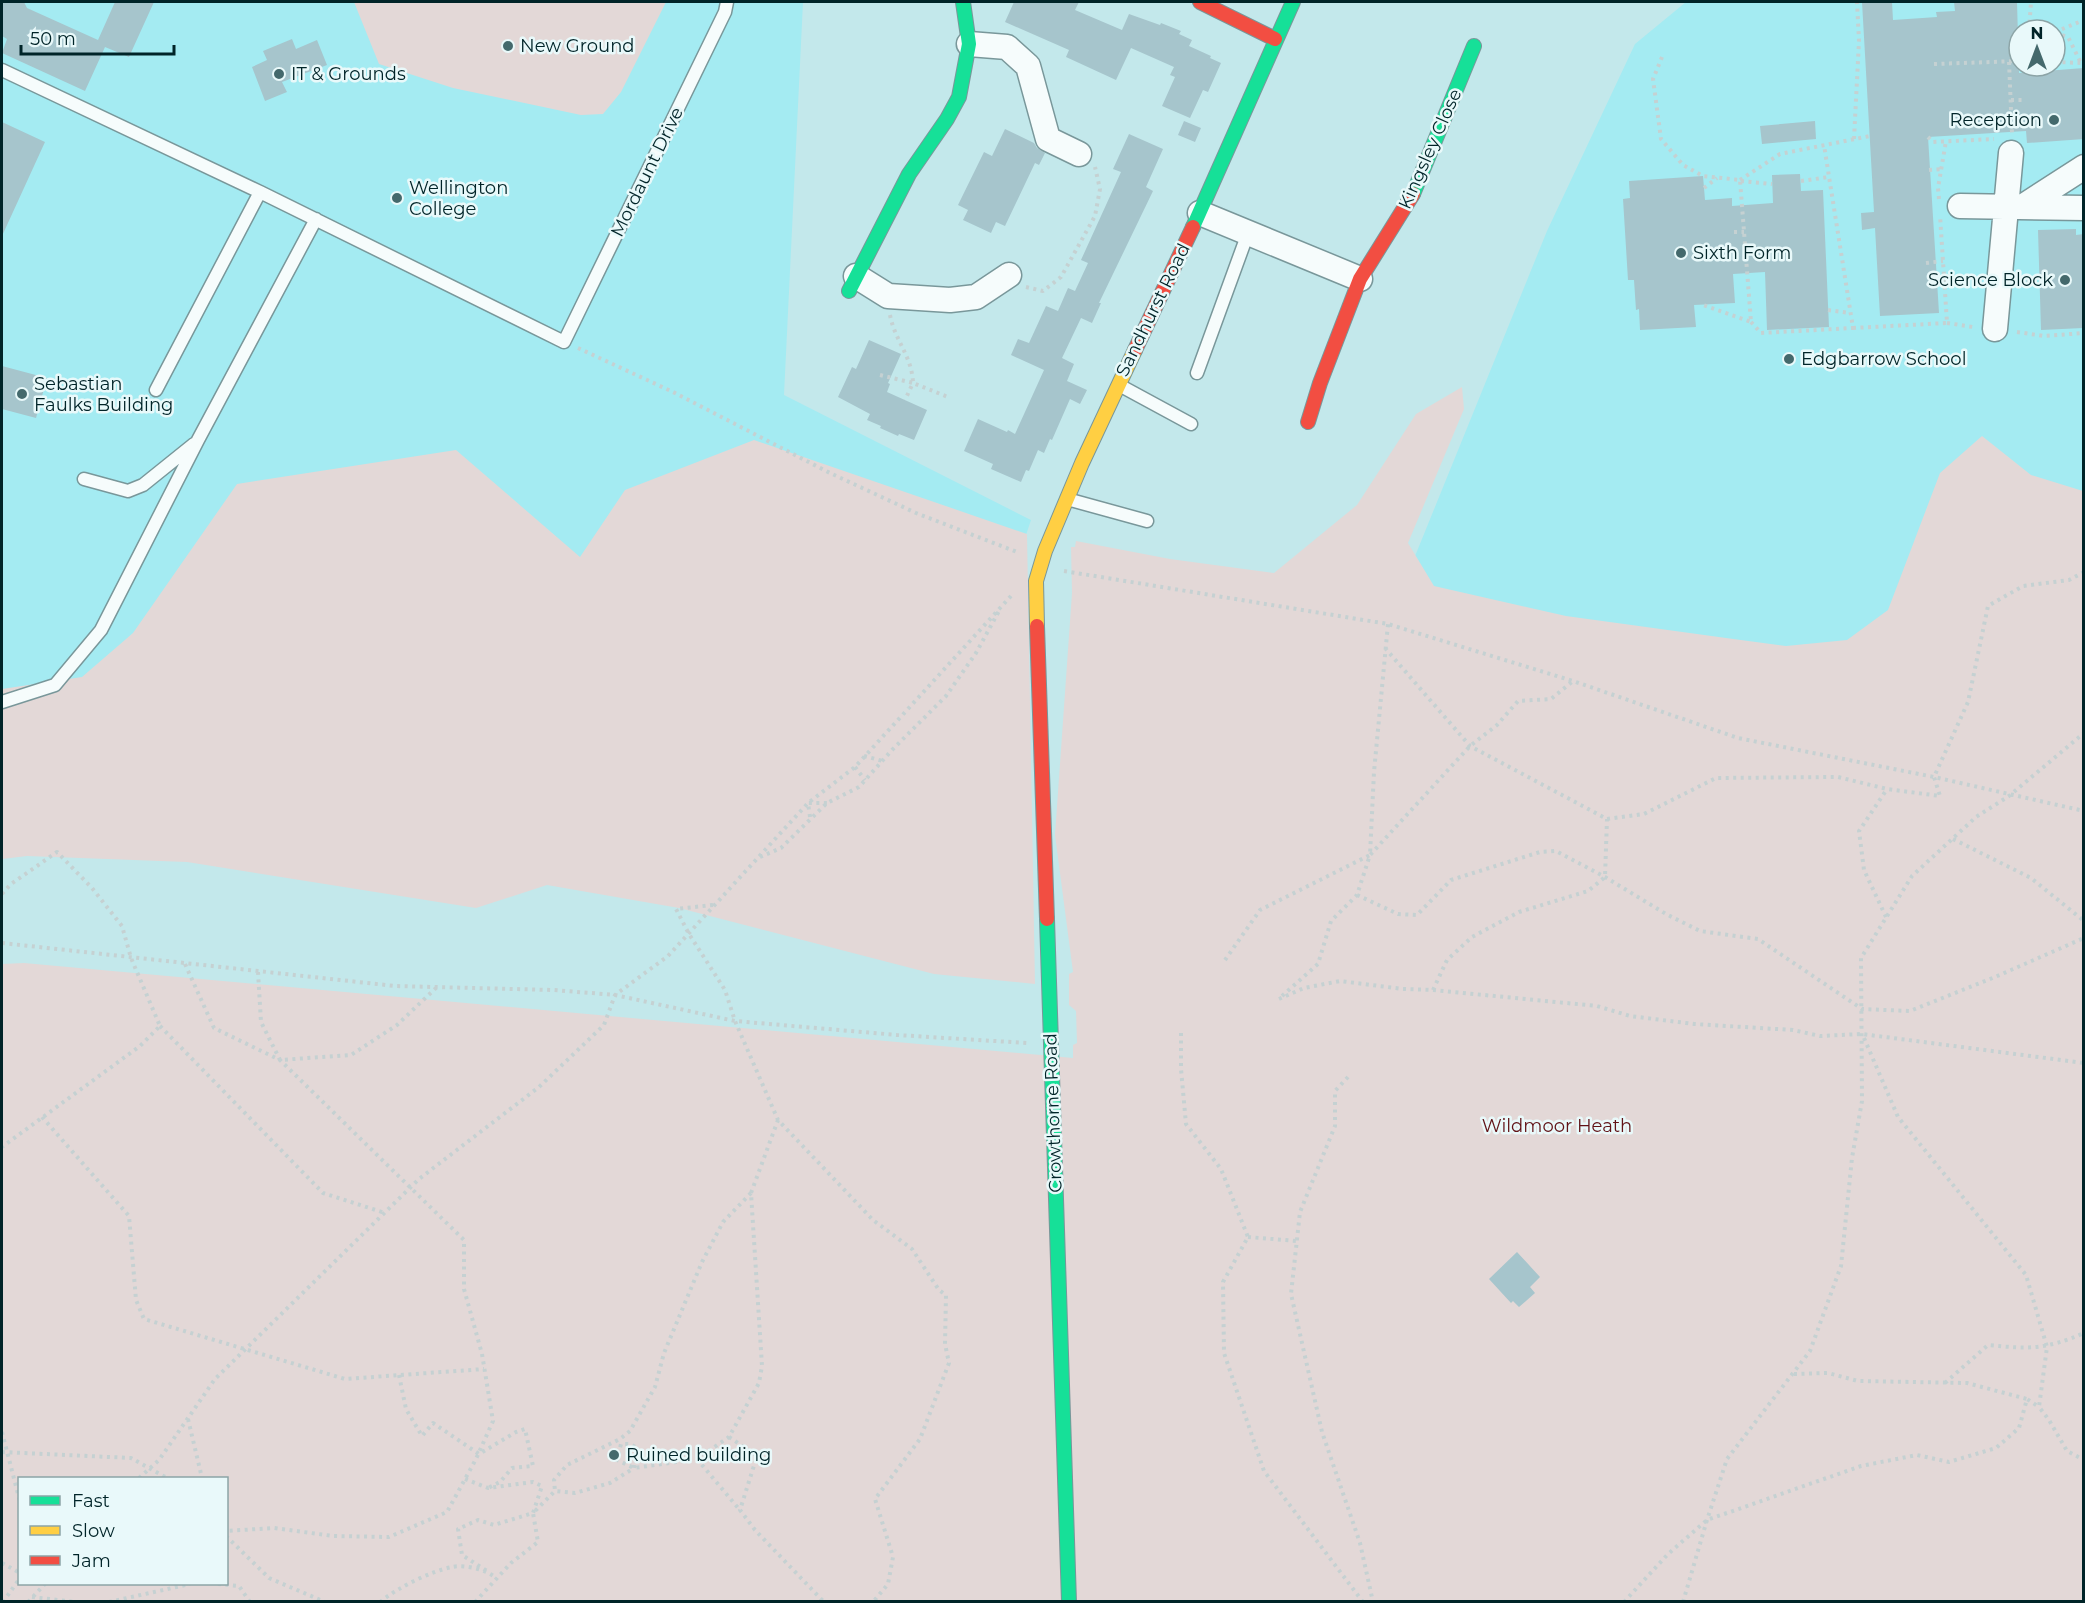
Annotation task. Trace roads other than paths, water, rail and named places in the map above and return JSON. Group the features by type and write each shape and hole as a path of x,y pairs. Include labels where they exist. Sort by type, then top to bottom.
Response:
{"street":[{"path":"963,2 969,44 958,97 947,119 909,174 853,284 891,296 950,300 976,297 1004,278"},
{"path":"1200,2 1275,39"},
{"name":"Sandhurst Road","path":"1036,624 1036,581 1040,561 1066,498 1200,213 1293,2"},
{"path":"969,44 1007,48 1028,66 1048,139 1079,154"},
{"name":"Kingsley Close","path":"1308,422 1320,383 1360,279 1412,200 1474,46"},
{"path":"1995,329 2015,207 2008,143"},
{"path":"2015,207 2084,167"},
{"path":"1950,208 2084,208"},
{"path":"1200,213 1360,279"},
{"name":"Crowthorne Road","path":"1036,624 1056,1026 1051,1044 1069,1602"}],"lane":[{"name":"Mordaunt Drive","path":"316,219 564,342 725,12 727,2"},
{"path":"2,70 316,219 198,440 101,630 55,685 2,702"},
{"path":"156,390 260,192"},
{"path":"1197,373 1248,233"},
{"path":"1118,384 1191,424"},
{"path":"84,479 128,491 143,485 198,440"},
{"path":"1066,498 1148,522"}],"place":[{"name":"New Ground","path":"508,46"},
{"name":"IT & Grounds","path":"279,74"},
{"name":"Reception","path":"2054,120"},
{"name":"Wellington College","path":"397,198"},
{"name":"Sixth Form","path":"1681,253"},
{"name":"Science Block","path":"2065,280"},
{"name":"Edgbarrow School","path":"1789,359"},
{"name":"Sebastian Faulks Building","path":"22,394"},
{"name":"Ruined building","path":"614,1455"}],"park label":[{"name":"Wildmoor Heath","path":"1557,1126"}]}
